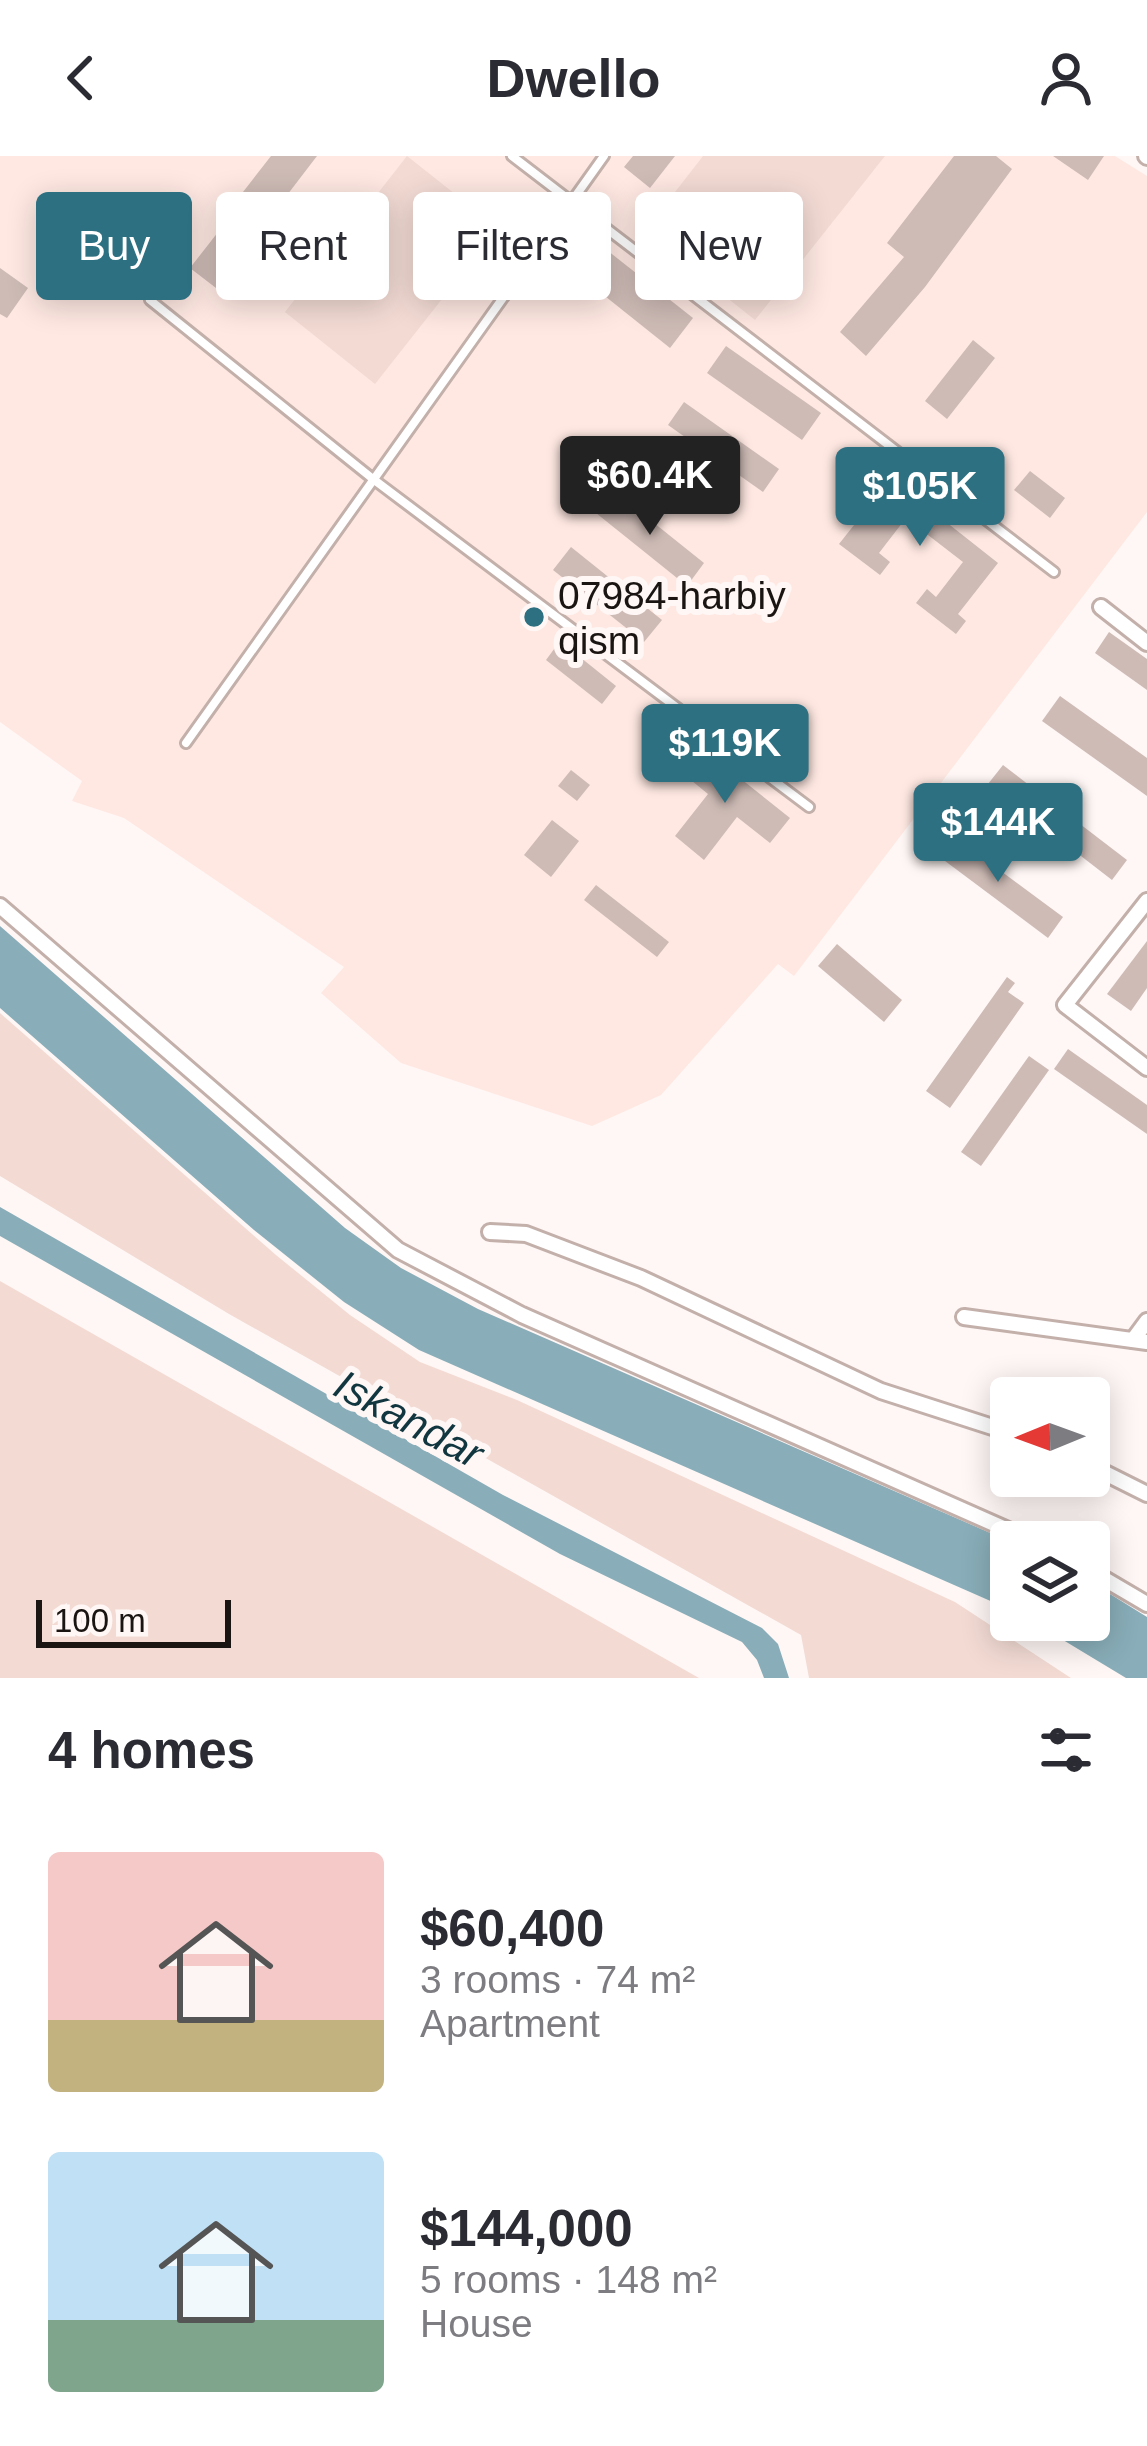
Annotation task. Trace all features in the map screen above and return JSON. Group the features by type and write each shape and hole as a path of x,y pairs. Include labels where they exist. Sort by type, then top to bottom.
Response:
{"street":[{"path":"1101,607 1147,643"},
{"path":"1147,901 1065,1005 1147,1068"},
{"path":"0,906 398,1250 522,1315 990,1522"},
{"path":"490,1232 526,1234 641,1278 881,1391 990,1426"},
{"path":"964,1317 1140,1341 1147,1321"},
{"path":"1110,1476 1147,1494"},
{"path":"1110,1582 1147,1604"}],"lane":[{"path":"512,156 558,192"},
{"path":"577,192 604,156"},
{"path":"611,232 1054,572"},
{"path":"186,743 500,300"},
{"path":"150,301 373,478 809,807"}],"shaded area":[{"name":"07984-harbiy qism","path":"0,156 1115,156 1147,176 1147,512 794,976 778,964 661,1095 592,1126 401,1063 321,993 344,967 124,818 72,801 82,781 0,722"},
{"path":"407,156 452,192 413,192 413,300 441,300 375,384 285,312 294,300 389,300 389,192 379,192"},
{"path":"703,156 885,156 803,259 803,192 675,192"},
{"path":"730,300 771,300 755,320"},
{"path":"0,1013 276,1255 350,1315 420,1362 517,1400 955,1602 990,1625 990,1641 1015,1641 1071,1678 809,1678 801,1635 229,1314 0,1176"},
{"path":"0,1281 699,1678 0,1678"}],"water":[{"path":"0,926 345,1228 401,1268 478,1309 990,1533 990,1601 419,1350 344,1302 254,1230 0,1008"},
{"name":"Iskandar","path":"0,1207 503,1495 762,1628 778,1644 789,1678 764,1678 742,1642 560,1554 0,1236"},
{"path":"1110,1594 1147,1617 1147,1678 1126,1678 1065,1641 1110,1641"}],"building":[{"path":"271,156 317,156 289,192 243,192"},
{"path":"633,156 675,156 650,188 624,167"},
{"path":"954,156 996,156 1012,169 925,287 866,356 840,332 904,257 887,243"},
{"path":"1053,156 1104,156 1088,180"},
{"path":"216,235 216,288 192,265"},
{"path":"611,253 635,272 635,300 670,300 693,318 670,348 610,300"},
{"path":"0,268 28,288 7,318 0,314"},
{"path":"973,340 995,358 947,419 925,401"},
{"path":"726,346 821,413 802,440 707,373"},
{"path":"684,402 779,469 763,492 668,425"},
{"path":"1030,471 1065,498 1050,518 1014,490"},
{"path":"896,472 908,482 903,488 998,563 958,614 966,621 956,634 916,603 927,589 936,597 963,562 906,518 879,553 890,562 880,575 839,544"},
{"path":"614,491 704,563 687,586 596,513"},
{"path":"571,547 662,620 644,642 553,570"},
{"path":"1109,632 1147,659 1147,690 1095,653"},
{"path":"560,641 616,686 602,704 546,660"},
{"path":"1060,696 1147,758 1147,796 1042,721"},
{"path":"701,747 790,818 770,843 737,817 704,860 675,836 708,794 681,772"},
{"path":"1003,765 1127,860 1112,880 988,784"},
{"path":"571,770 590,785 577,801 558,786"},
{"path":"552,820 579,841 551,877 524,855"},
{"path":"948,832 1063,917 1048,938 933,852"},
{"path":"596,885 669,942 657,957 584,900"},
{"path":"1147,941 1147,988 1131,1011 1107,994"},
{"path":"837,944 902,1000 884,1022 818,966"},
{"path":"1007,977 1015,983 1008,992 1024,1003 950,1108 926,1091"},
{"path":"1068,1049 1147,1105 1147,1134 1054,1069"},
{"path":"1029,1056 1049,1070 981,1166 961,1152"}],"place":[{"name":"07984-harbiy qism","path":"534,617"}]}
